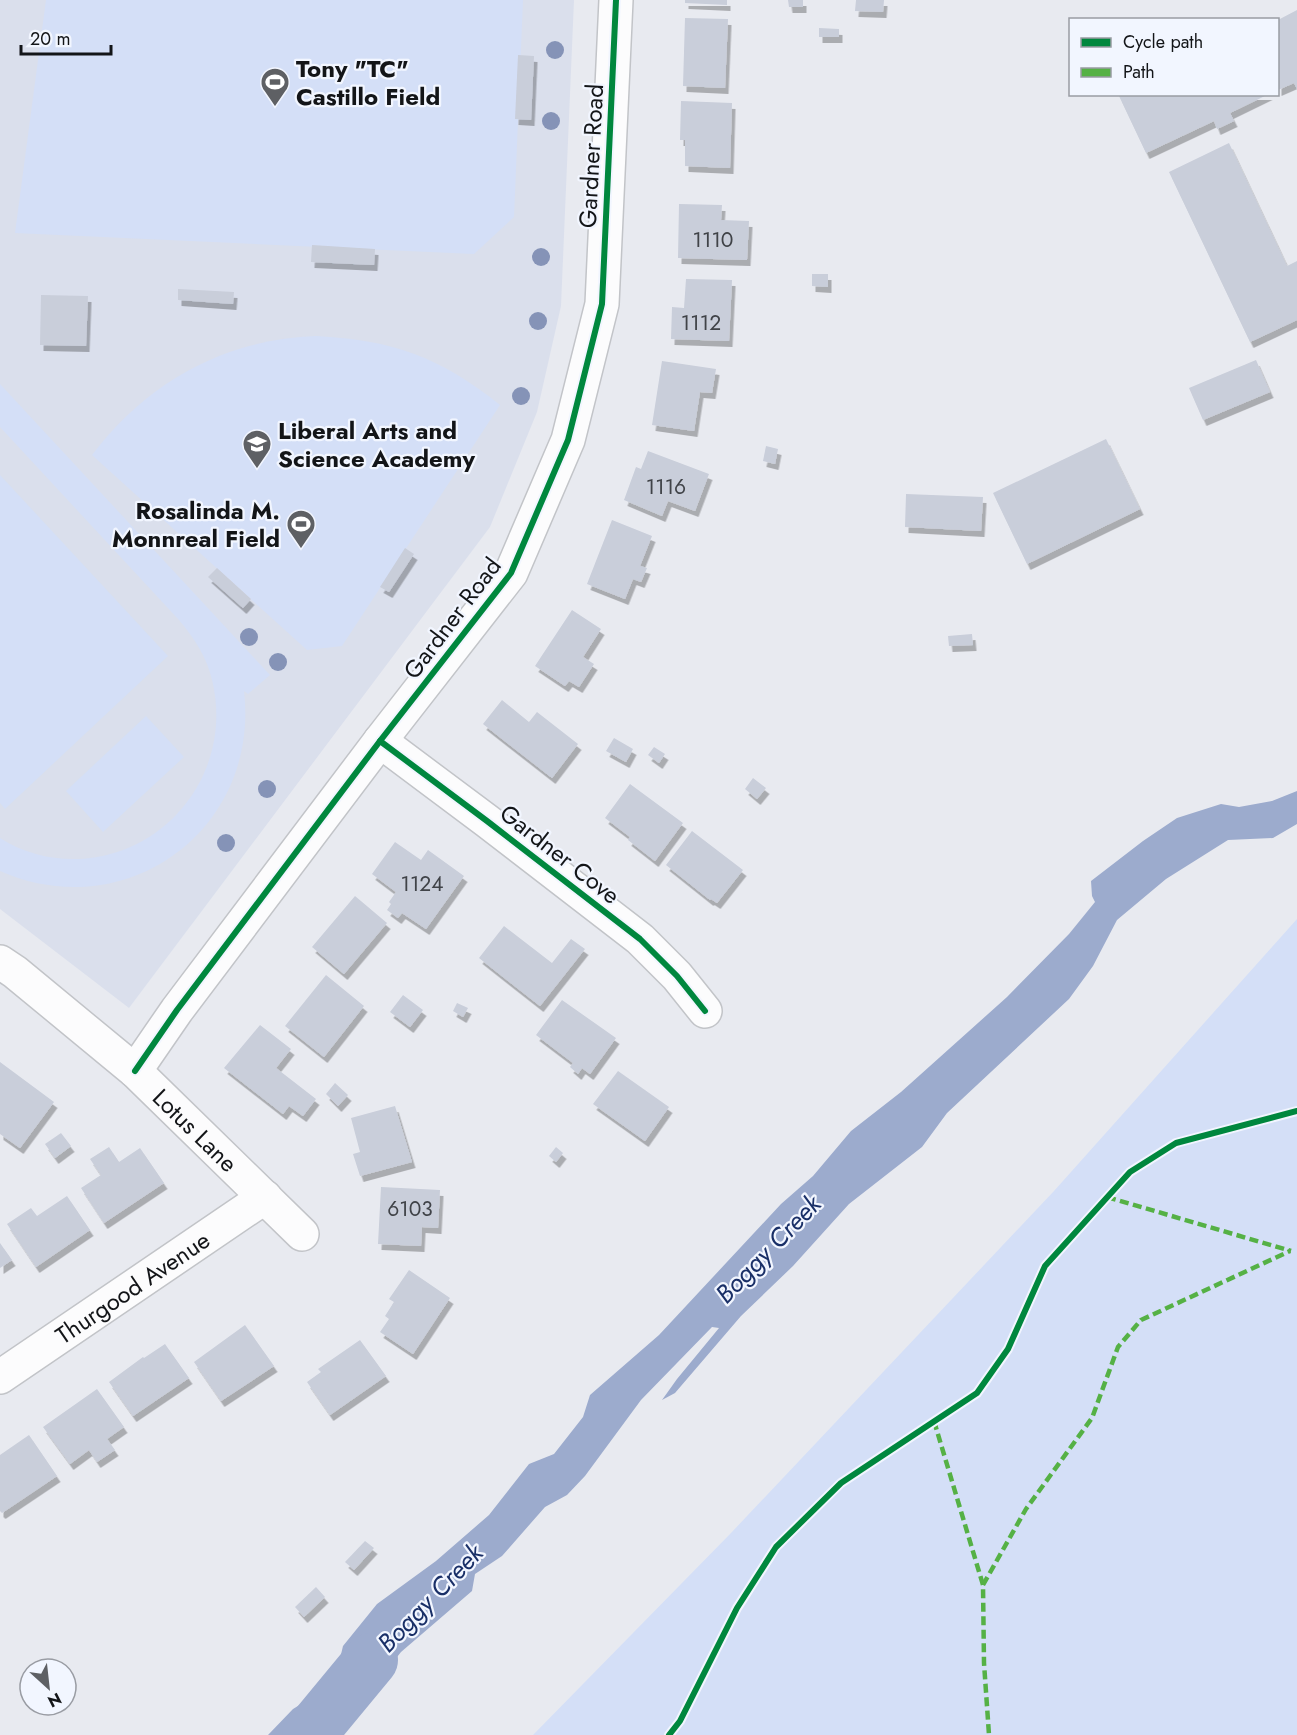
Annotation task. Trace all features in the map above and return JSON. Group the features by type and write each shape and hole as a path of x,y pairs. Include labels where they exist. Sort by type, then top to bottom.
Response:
{"street":[{"name":"Gardner Road","path":"135,1071 177,1010 380,741 512,573 568,440 602,304 616,0"},
{"name":"Gardner Cove","path":"380,741 640,939 677,976 705,1011"},
{"name":"Lotus Lane","path":"0,962 135,1071 302,1234"},
{"name":"Thurgood Avenue","path":"0,1377 265,1197"}],"shaded area":[{"name":"Liberal Arts and Science Academy","path":"0,0 574,0 561,306 537,412 490,527 129,1008 0,909"},
{"name":"Tony \"TC\" Castillo Field","path":"46,0 523,0 514,217 474,254 15,233"},
{"name":"Rosalinda M. Monnreal Field","path":"316,336 369,342 414,354 457,375 500,405 342,646 307,650 92,455 137,406 190,369 250,346 283,339"},
{"path":"0,384 270,675 248,694 244,691 243,741 230,785 207,823 176,854 137,875 94,886 48,885 0,871 0,838 18,848 38,854 79,859 112,854 141,842 167,824 188,801 204,774 213,745 216,713 212,680 199,648 179,620 0,427"},
{"path":"0,475 168,656 5,809 0,803"},
{"path":"146,716 184,757 103,832 66,791"},
{"path":"1297,919 1297,1735 533,1735 731,1533 1054,1191"}],"water":[{"path":"1297,791 1297,824 1273,838 1228,840 1166,879 1117,920 1093,966 1069,999 947,1113 922,1147 849,1204 793,1266 741,1316 675,1393 662,1400 719,1328 712,1327 641,1400 585,1476 567,1495 545,1507 502,1556 475,1574 472,1591 401,1652 361,1703 315,1721 303,1735 268,1735 293,1709 334,1684 343,1646 377,1604 436,1561 489,1515 529,1464 554,1454 583,1417 590,1395 659,1335 781,1204 813,1176 851,1131 901,1092 1007,997 1069,934 1095,902 1092,896 1091,881 1177,818 1221,804 1239,807 1272,801"}],"building":[{"path":"685,0 727,0 727,5 685,3"},
{"path":"788,0 803,0 803,7 789,7"},
{"path":"856,0 884,0 883,12 855,11"},
{"path":"1297,10 1297,89 1294,83 1279,90 1279,19"},
{"path":"685,18 728,19 725,88 683,86"},
{"path":"819,28 839,29 839,37 819,37"},
{"path":"518,55 534,56 531,120 515,119"},
{"path":"1119,96 1265,96 1230,113 1234,121 1217,129 1214,121 1146,153"},
{"path":"681,101 732,103 730,168 685,166 685,140 680,140"},
{"path":"1229,143 1287,266 1297,261 1297,320 1250,342 1169,172"},
{"path":"679,204 722,205 721,220 749,221 747,260 678,258"},
{"path":"312,245 375,249 374,265 311,262"},
{"path":"812,274 828,274 828,287 812,286"},
{"path":"686,279 732,280 729,341 671,339 672,307 684,308"},
{"path":"178,289 234,292 233,304 178,300"},
{"path":"41,295 88,296 86,346 40,345"},
{"path":"1256,360 1270,392 1203,420 1189,388"},
{"path":"662,361 716,369 712,393 700,392 694,431 652,425"},
{"path":"1106,439 1140,509 1027,564 993,493"},
{"path":"766,446 778,449 775,464 763,461"},
{"path":"648,451 709,474 695,511 668,501 662,516 624,500 636,467 641,469"},
{"path":"906,494 983,497 981,531 905,527"},
{"path":"612,520 652,536 640,566 647,568 641,582 633,579 625,599 587,584"},
{"path":"405,548 414,554 389,592 380,587"},
{"path":"217,568 251,599 243,608 208,577"},
{"path":"572,610 601,629 583,657 594,664 579,687 569,681 565,686 535,666"},
{"path":"972,634 973,645 949,646 948,636"},
{"path":"502,700 529,722 537,712 578,744 552,778 483,724"},
{"path":"614,738 633,749 626,762 606,751"},
{"path":"654,747 665,754 659,763 648,755"},
{"path":"753,778 766,788 757,799 745,789"},
{"path":"630,784 683,823 655,861 628,840 630,837 605,818"},
{"path":"692,831 743,870 717,903 666,865"},
{"path":"395,842 421,860 428,850 464,876 426,929 402,913 398,918 387,910 396,892 372,874"},
{"path":"355,896 387,923 344,974 312,947"},
{"path":"504,926 552,963 571,939 585,949 540,1006 479,958"},
{"path":"326,975 364,1006 324,1057 285,1026"},
{"path":"403,995 423,1010 410,1027 390,1012"},
{"path":"562,1000 616,1038 590,1074 582,1068 578,1074 570,1067 573,1063 536,1035"},
{"path":"457,1003 468,1008 463,1017 453,1011"},
{"path":"260,1025 291,1049 276,1068 316,1099 303,1116 289,1106 283,1114 224,1068"},
{"path":"0,1062 54,1102 20,1148 0,1134"},
{"path":"618,1071 669,1107 645,1141 593,1104"},
{"path":"335,1083 348,1095 338,1106 326,1094"},
{"path":"395,1106 412,1162 360,1176 353,1154 360,1152 351,1118"},
{"path":"61,1133 71,1146 55,1158 45,1144"},
{"path":"109,1147 119,1162 140,1148 164,1183 104,1223 81,1188 101,1175 90,1159"},
{"path":"556,1147 563,1153 556,1162 549,1156"},
{"path":"381,1187 440,1190 438,1228 422,1227 421,1246 378,1244"},
{"path":"67,1196 90,1230 36,1267 7,1224 31,1208 37,1216"},
{"path":"0,1243 12,1260 0,1268"},
{"path":"409,1270 450,1298 413,1354 380,1332 389,1319 385,1316 394,1302 389,1299"},
{"path":"245,1325 274,1366 221,1401 194,1362"},
{"path":"360,1340 386,1376 330,1415 307,1382 321,1372 318,1369"},
{"path":"165,1344 189,1378 133,1416 109,1382"},
{"path":"97,1389 124,1427 107,1439 115,1450 97,1462 89,1450 70,1464 43,1427"},
{"path":"29,1435 57,1476 2,1513 0,1511 0,1455"},
{"path":"365,1541 374,1548 354,1570 345,1562"},
{"path":"316,1587 325,1597 304,1617 295,1607"}],"waterway":[{"name":"Boggy Creek","path":"309,1735 371,1660"}],"marked path":[{"path":"1107,1197 1291,1251"},
{"path":"983,1585 1026,1509 1092,1418 1118,1347 1141,1320 1290,1251"},
{"path":"934,1421 983,1585 984,1663 989,1735"}],"cycle path":[{"path":"135,1071 177,1010 380,741 511,573 568,440 602,304 616,0"},
{"path":"380,741 640,939 677,976 705,1011"},
{"path":"669,1735 680,1721 737,1608 776,1547 841,1483 977,1393 1008,1349 1045,1266 1130,1172 1176,1143 1297,1111"}],"place":[{"name":"Tony \"TC\" Castillo Field","path":"275,108"},
{"name":"Liberal Arts and Science Academy","path":"257,470"},
{"name":"Rosalinda M. Monnreal Field","path":"301,550"}]}
